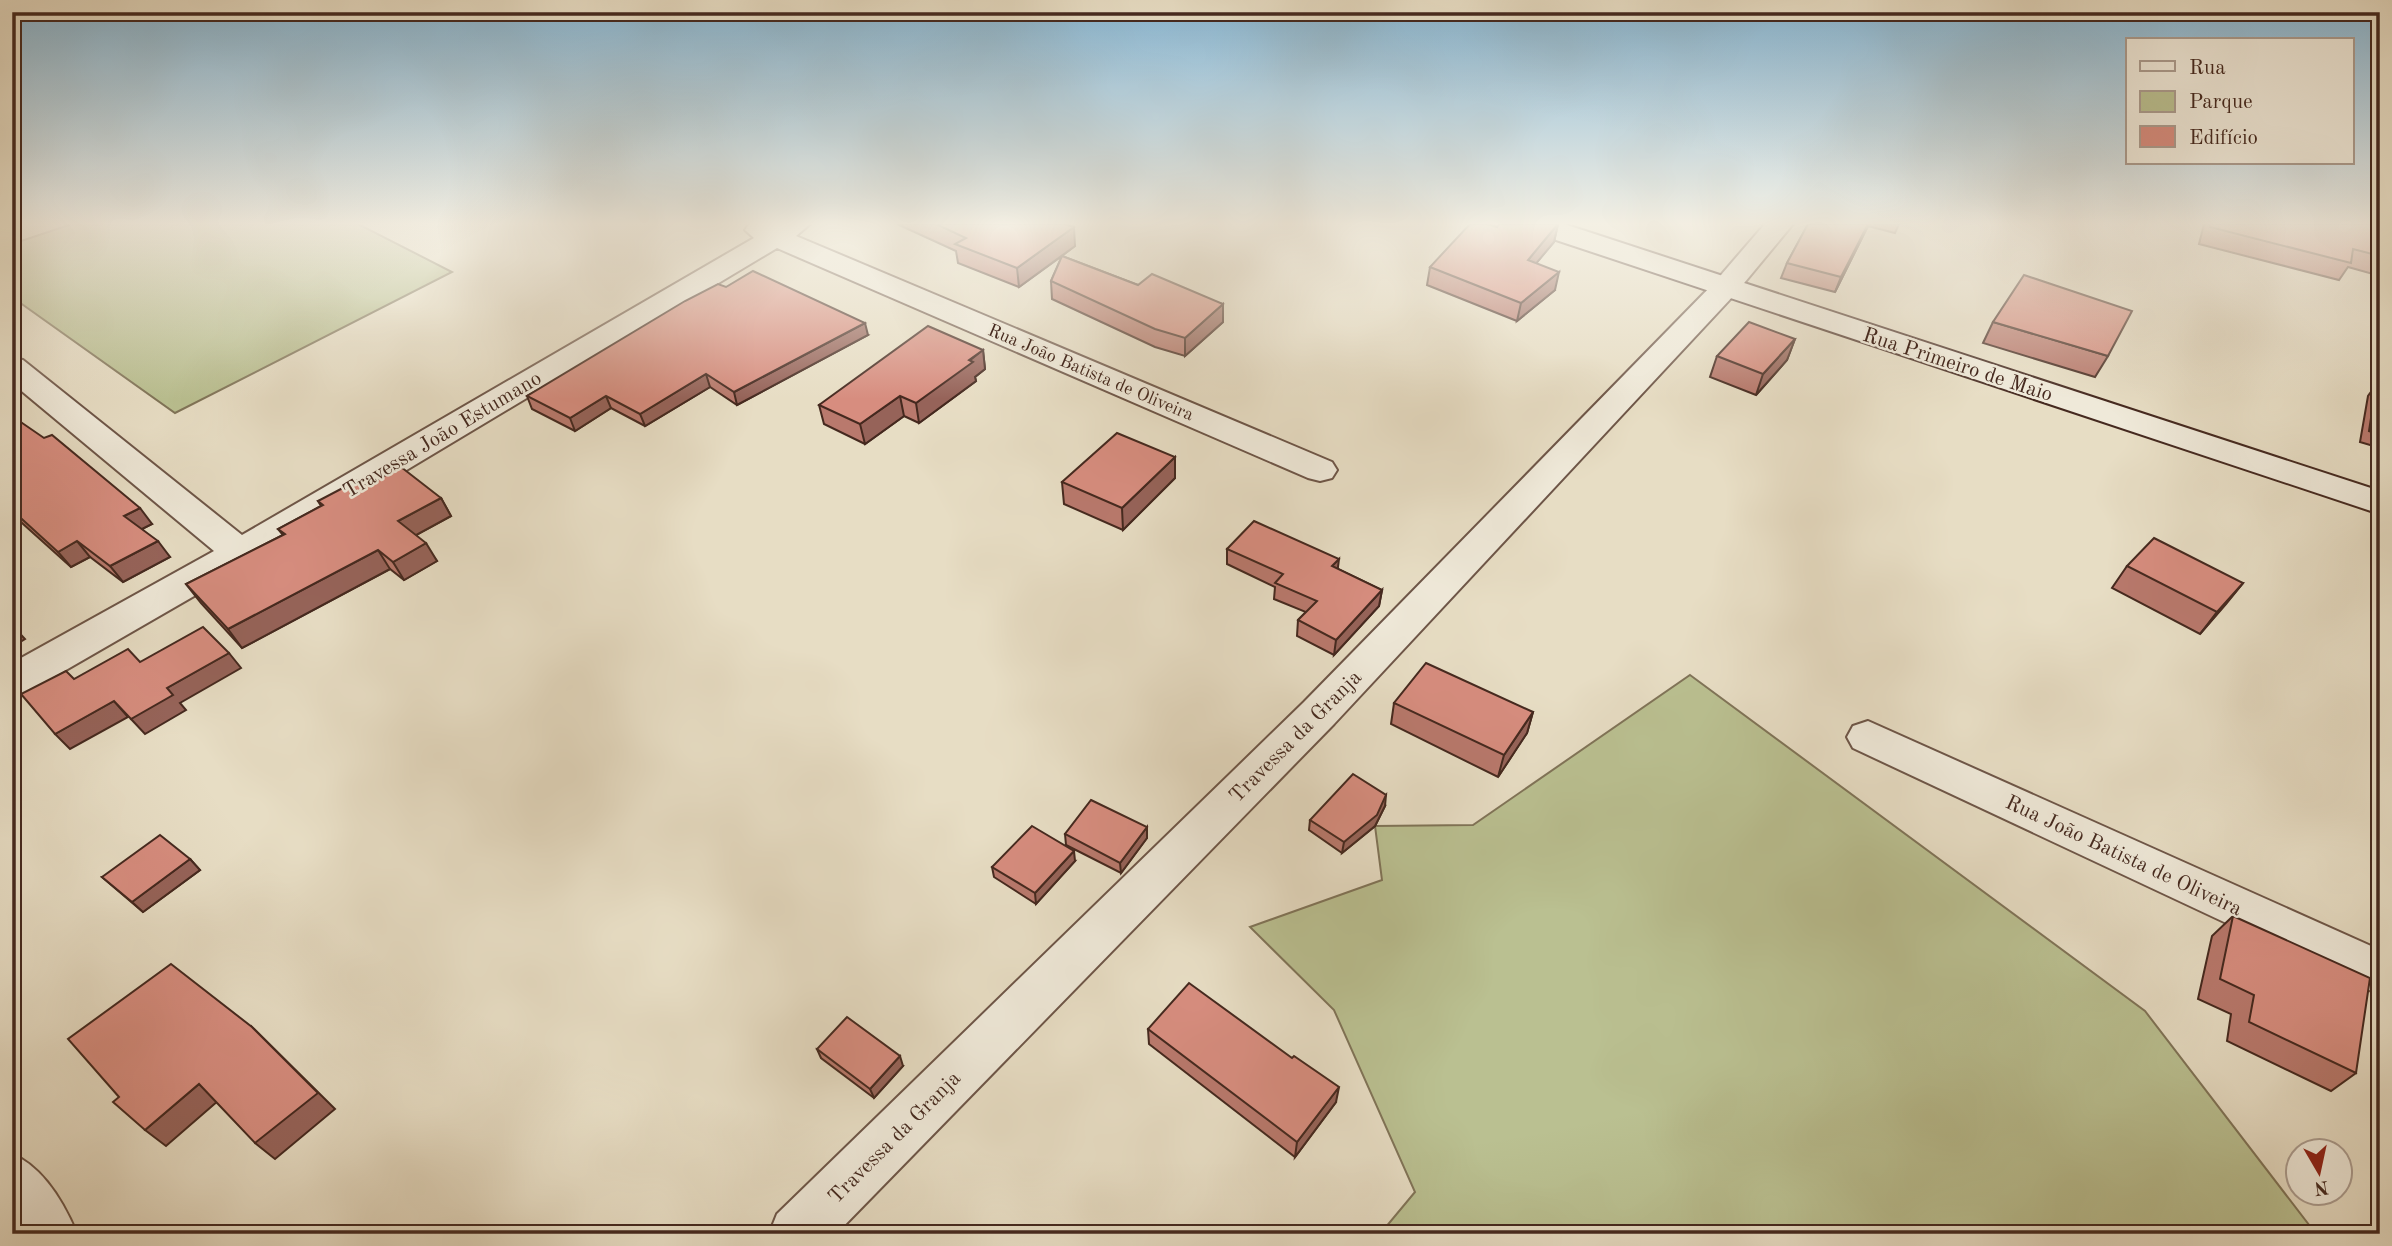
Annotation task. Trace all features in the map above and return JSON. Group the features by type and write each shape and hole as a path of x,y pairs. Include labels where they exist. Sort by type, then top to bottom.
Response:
{"street":[{"name":"Travessa João Estumano","path":"12,682 240,553 686,282"},
{"name":"Rua João Batista de Oliveira","path":"894,282 1320,470"},
{"name":"Rua Primeiro de Maio","path":"1708,282 2380,503"},
{"name":"Travessa da Granja","path":"797,1234 1320,713 1730,282"},
{"path":"12,367 240,553"},
{"name":"Rua João Batista de Oliveira","path":"1868,737 2380,973"},
{"path":"12,1181 49,1234"}],"green space":[{"path":"12,282 432,282 175,413 12,297"},
{"path":"1690,675 2145,1011 2284,1192 2284,1208 2296,1208 2316,1234 1380,1234 1415,1192 1334,1010 1250,927 1382,880 1375,826 1473,825"}],"building":[{"path":"734,282 777,282 865,323 734,392 706,374 640,414 606,396 570,418 527,396 685,301 718,284 726,287"},
{"path":"1053,282 1131,282 1138,285 1142,282 1171,282 1223,304 1185,338 1155,329"},
{"path":"1468,282 1547,282 1521,303"},
{"path":"2019,282 2045,282 2132,311 2108,356 1993,322"},
{"path":"1749,322 1795,339 1763,374 1717,356"},
{"path":"928,326 983,350 969,360 973,362 916,403 900,396 860,424 819,405"},
{"path":"2376,385 2380,386 2380,435 2369,431"},
{"path":"12,416 44,438 52,435 140,508 124,516 158,541 110,566 77,541 58,552 12,510"},
{"path":"1117,433 1175,457 1122,508 1062,482"},
{"path":"401,467 441,498 398,521 426,543 393,562 378,550 228,629 186,584 285,534 278,529 323,505 318,501 358,480 365,486"},
{"path":"1254,521 1339,559 1332,566 1382,590 1336,640 1298,620 1317,601 1275,583 1283,574 1227,549"},
{"path":"2154,538 2243,583 2217,612 2127,566"},
{"path":"203,627 229,653 167,688 173,695 131,719 114,701 55,734 21,694 66,671 74,679 128,649 140,662"},
{"path":"1426,663 1533,712 1504,755 1394,703"},
{"path":"1353,774 1386,795 1377,815 1344,842 1310,820"},
{"path":"1091,800 1147,827 1120,863 1065,834"},
{"path":"1032,826 1074,851 1035,893 992,867"},
{"path":"160,835 190,859 132,902 102,877"},
{"path":"2233,916 2370,978 2356,1073 2249,1022 2254,995 2220,979"},
{"path":"171,964 252,1027 318,1093 255,1143 199,1084 145,1130 113,1102 119,1097 68,1039"},
{"path":"1189,983 1292,1058 1294,1056 1339,1087 1297,1142 1148,1029"},
{"path":"847,1017 900,1056 870,1089 817,1049"}]}
